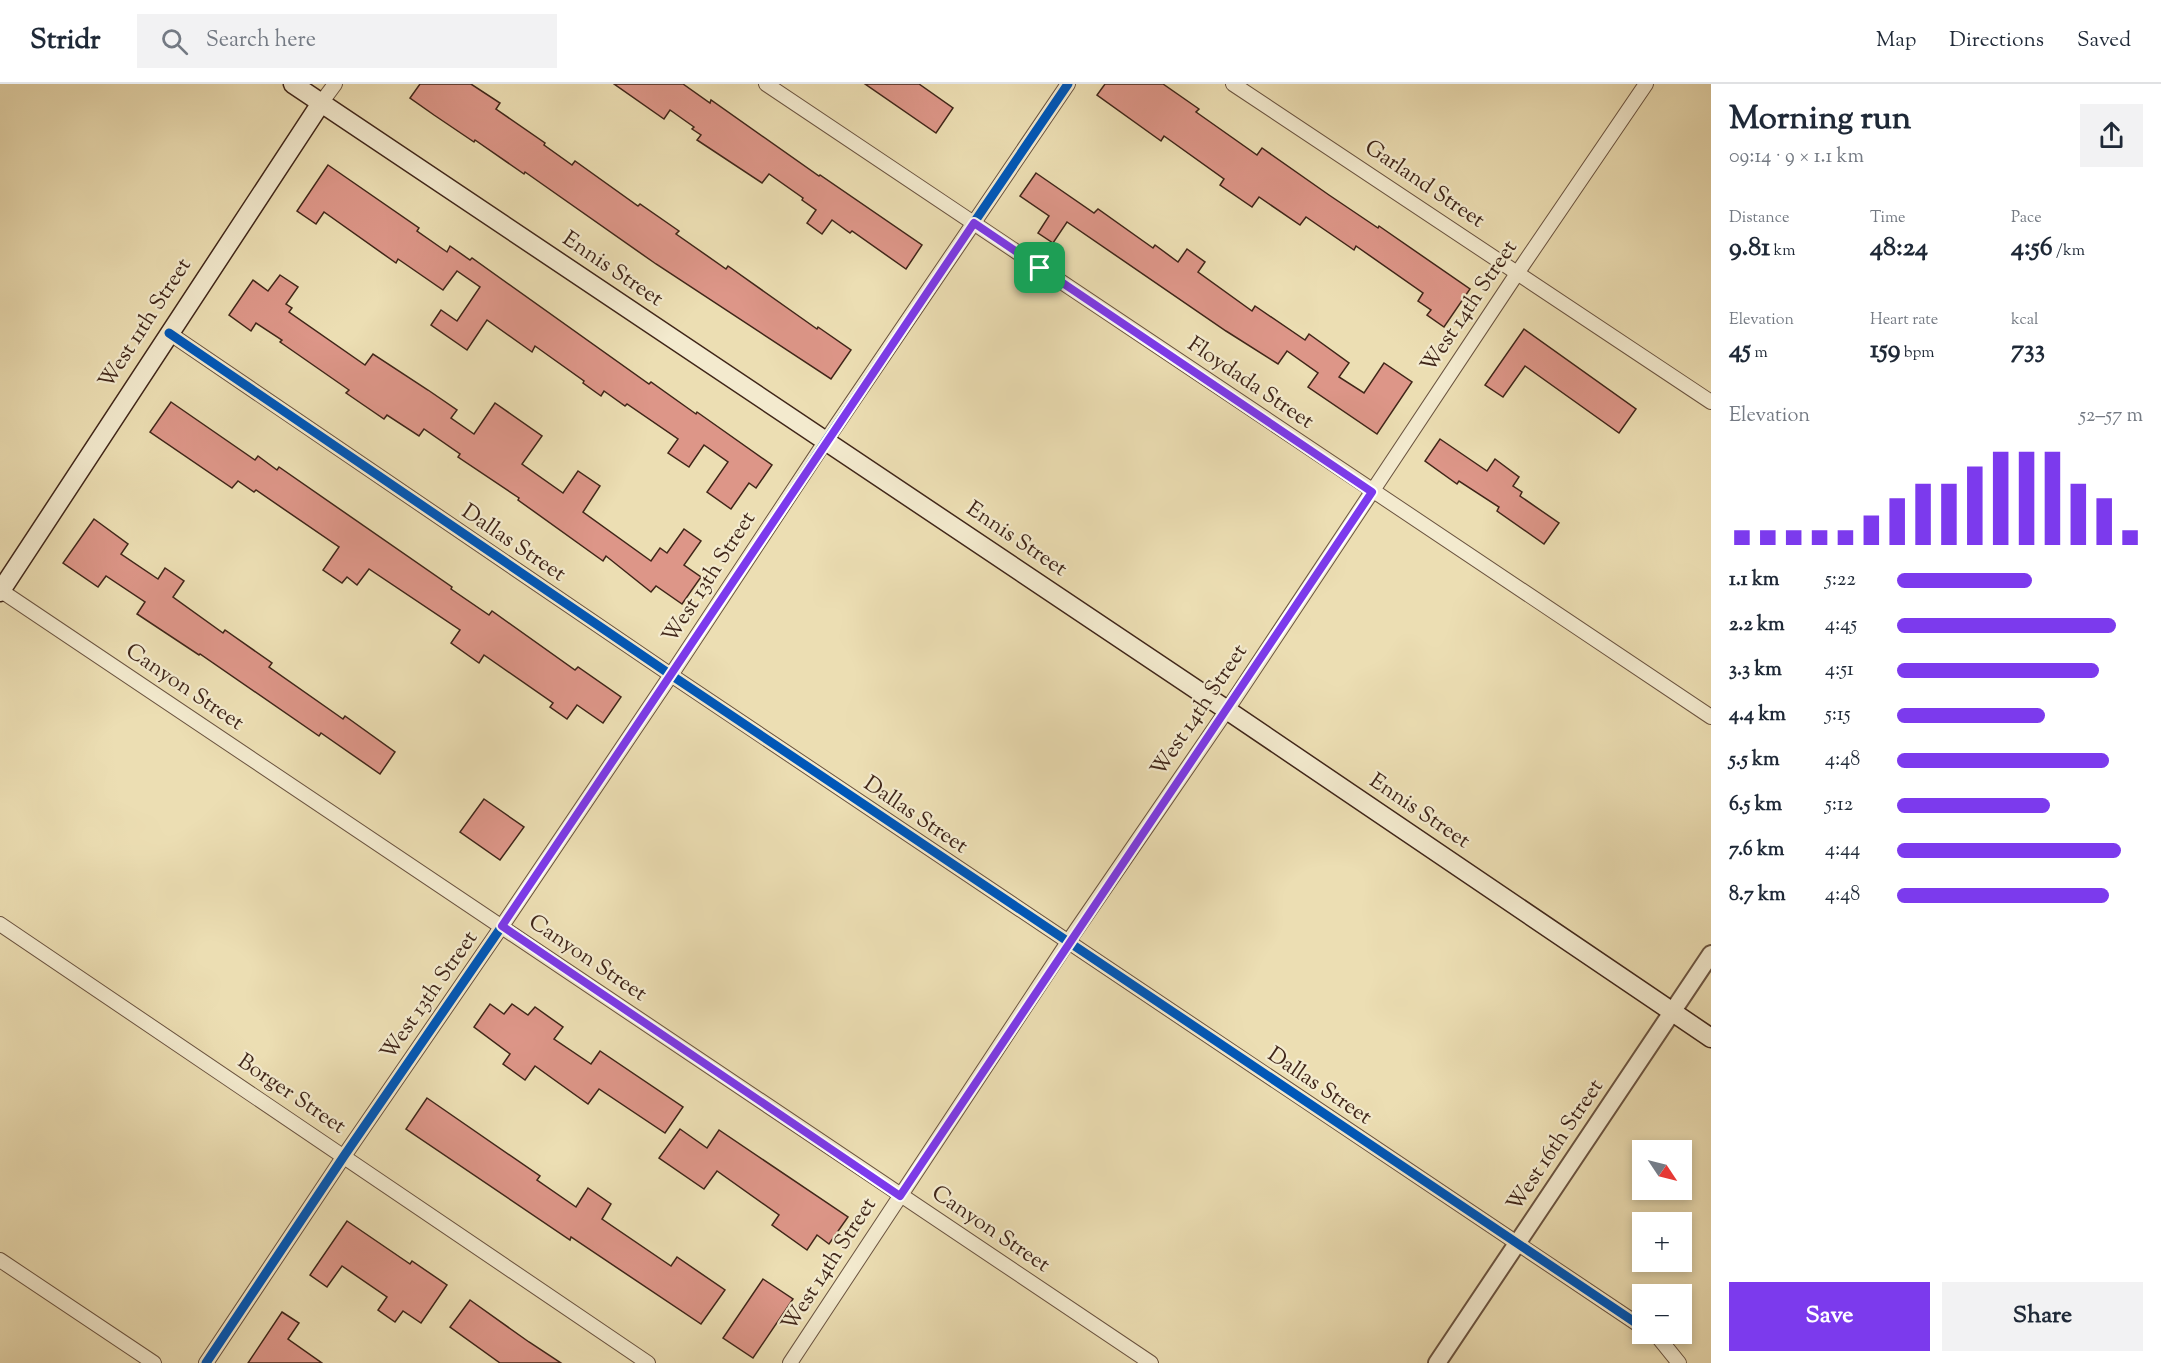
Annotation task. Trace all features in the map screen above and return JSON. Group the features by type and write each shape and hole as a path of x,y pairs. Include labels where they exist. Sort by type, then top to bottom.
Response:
{"main road":[{"name":"Ennis Street","path":"293,84 1227,710 1711,1038"},
{"name":"West 11th Street","path":"0,591 321,103"}],"street":[{"name":"West 11th Street","path":"321,103 335,84"},
{"name":"Floydada Street","path":"766,84 1711,717"},
{"name":"West 13th Street","path":"207,1363 344,1156 502,926 825,442 1068,84"},
{"name":"Garland Street","path":"1233,84 1711,402"},
{"name":"West 14th Street","path":"790,1363 1068,942 1227,710 1518,272 1646,84"},
{"name":"Dallas Street","path":"169,333 671,675 1632,1320"},
{"name":"Canyon Street","path":"0,591 1150,1363"},
{"name":"Borger Street","path":"0,924 648,1363"},
{"name":"West 16th Street","path":"1437,1363 1711,954"},
{"path":"0,1260 154,1363"},
{"path":"1661,1344 1679,1363"}],"building":[{"path":"420,84 471,84 500,103 496,109 572,165 575,161 638,206 640,204 679,231 676,234 726,269 728,266 817,329 818,327 851,350 831,379 656,264 525,172 524,174 475,140 474,142 410,98"},
{"path":"614,84 683,84 710,103 711,100 922,245 906,269 852,231 850,233 832,220 822,234 807,223 816,210 802,200 803,198 769,174 762,183 697,140 701,135 692,129 694,127 670,110 664,119"},
{"path":"865,84 919,84 953,108 936,133"},
{"path":"1105,84 1163,84 1199,109 1196,112 1257,155 1262,148 1470,289 1444,327 1427,315 1431,310 1418,301 1423,293 1356,246 1354,250 1306,217 1300,225 1259,197 1252,207 1220,185 1224,179 1164,136 1161,141 1097,95"},
{"path":"328,165 419,228 417,231 447,252 450,246 470,260 472,258 649,384 651,382 696,414 697,412 772,465 756,488 749,483 731,509 707,492 728,462 704,445 689,467 668,453 678,439 604,391 601,396 535,346 532,352 487,320 467,350 431,325 441,310 457,321 480,287 457,271 443,290 398,259 396,263 324,212 316,224 297,211"},
{"path":"1036,173 1094,213 1098,209 1153,248 1155,245 1178,262 1187,249 1205,262 1198,272 1252,311 1255,306 1305,340 1309,334 1349,363 1339,377 1364,393 1384,363 1412,382 1377,434 1308,387 1318,373 1287,351 1278,364 1067,222 1053,243 1038,233 1049,216 1020,196"},
{"path":"280,275 298,287 286,304 292,308 289,312 365,365 373,354 428,390 457,410 451,418 474,434 495,403 542,436 522,464 563,493 578,471 600,486 583,512 651,561 660,548 667,553 684,529 701,541 684,565 701,577 682,604 656,586 651,592 606,556 603,561 518,500 519,498 458,457 460,454 424,429 419,436 387,415 384,419 346,393 349,390 280,342 282,340 256,323 251,331 229,315 253,280 268,291"},
{"path":"1524,329 1636,409 1619,433 1525,366 1503,397 1485,385"},
{"path":"171,402 255,460 258,456 277,470 279,467 489,615 492,611 575,670 578,667 621,697 603,723 577,705 567,719 550,707 553,703 484,655 479,663 451,643 460,630 369,569 357,585 347,577 342,583 323,570 339,547 256,490 254,492 238,481 232,488 150,432"},
{"path":"1440,439 1487,471 1495,459 1519,477 1513,486 1522,492 1520,496 1559,523 1544,544 1497,511 1499,507 1459,481 1457,484 1425,461"},
{"path":"94,519 128,544 121,554 158,579 165,568 184,581 173,597 223,633 225,630 272,663 269,667 343,719 345,716 395,752 380,774 321,733 319,736 200,654 137,614 145,602 106,576 98,587 63,563"},
{"path":"484,799 524,827 500,860 460,832"},
{"path":"490,1004 504,1014 512,1004 528,1015 535,1007 563,1027 554,1039 591,1064 600,1051 683,1107 665,1133 599,1089 588,1104 535,1066 525,1080 503,1064 510,1054 474,1027"},
{"path":"427,1098 540,1176 537,1180 576,1207 588,1188 611,1204 602,1219 671,1266 677,1257 725,1290 701,1324 571,1237 570,1240 406,1129"},
{"path":"680,1129 707,1148 719,1130 848,1217 829,1244 817,1235 807,1250 772,1225 779,1215 717,1171 704,1189 659,1158"},
{"path":"347,1221 410,1264 412,1261 447,1285 421,1323 403,1311 395,1322 378,1310 387,1297 342,1266 327,1287 310,1275"},
{"path":"763,1279 793,1299 753,1358 723,1338"},
{"path":"470,1300 561,1363 500,1363 450,1327"},
{"path":"282,1312 299,1323 288,1339 322,1363 248,1363"}],"cycle path":[{"path":"206,1363 1068,84"},
{"path":"169,333 671,675 1632,1320"}],"route":[{"path":"974,223 1040,268 1372,492 1227,710 1068,942 900,1196 502,926 974,223"}]}
